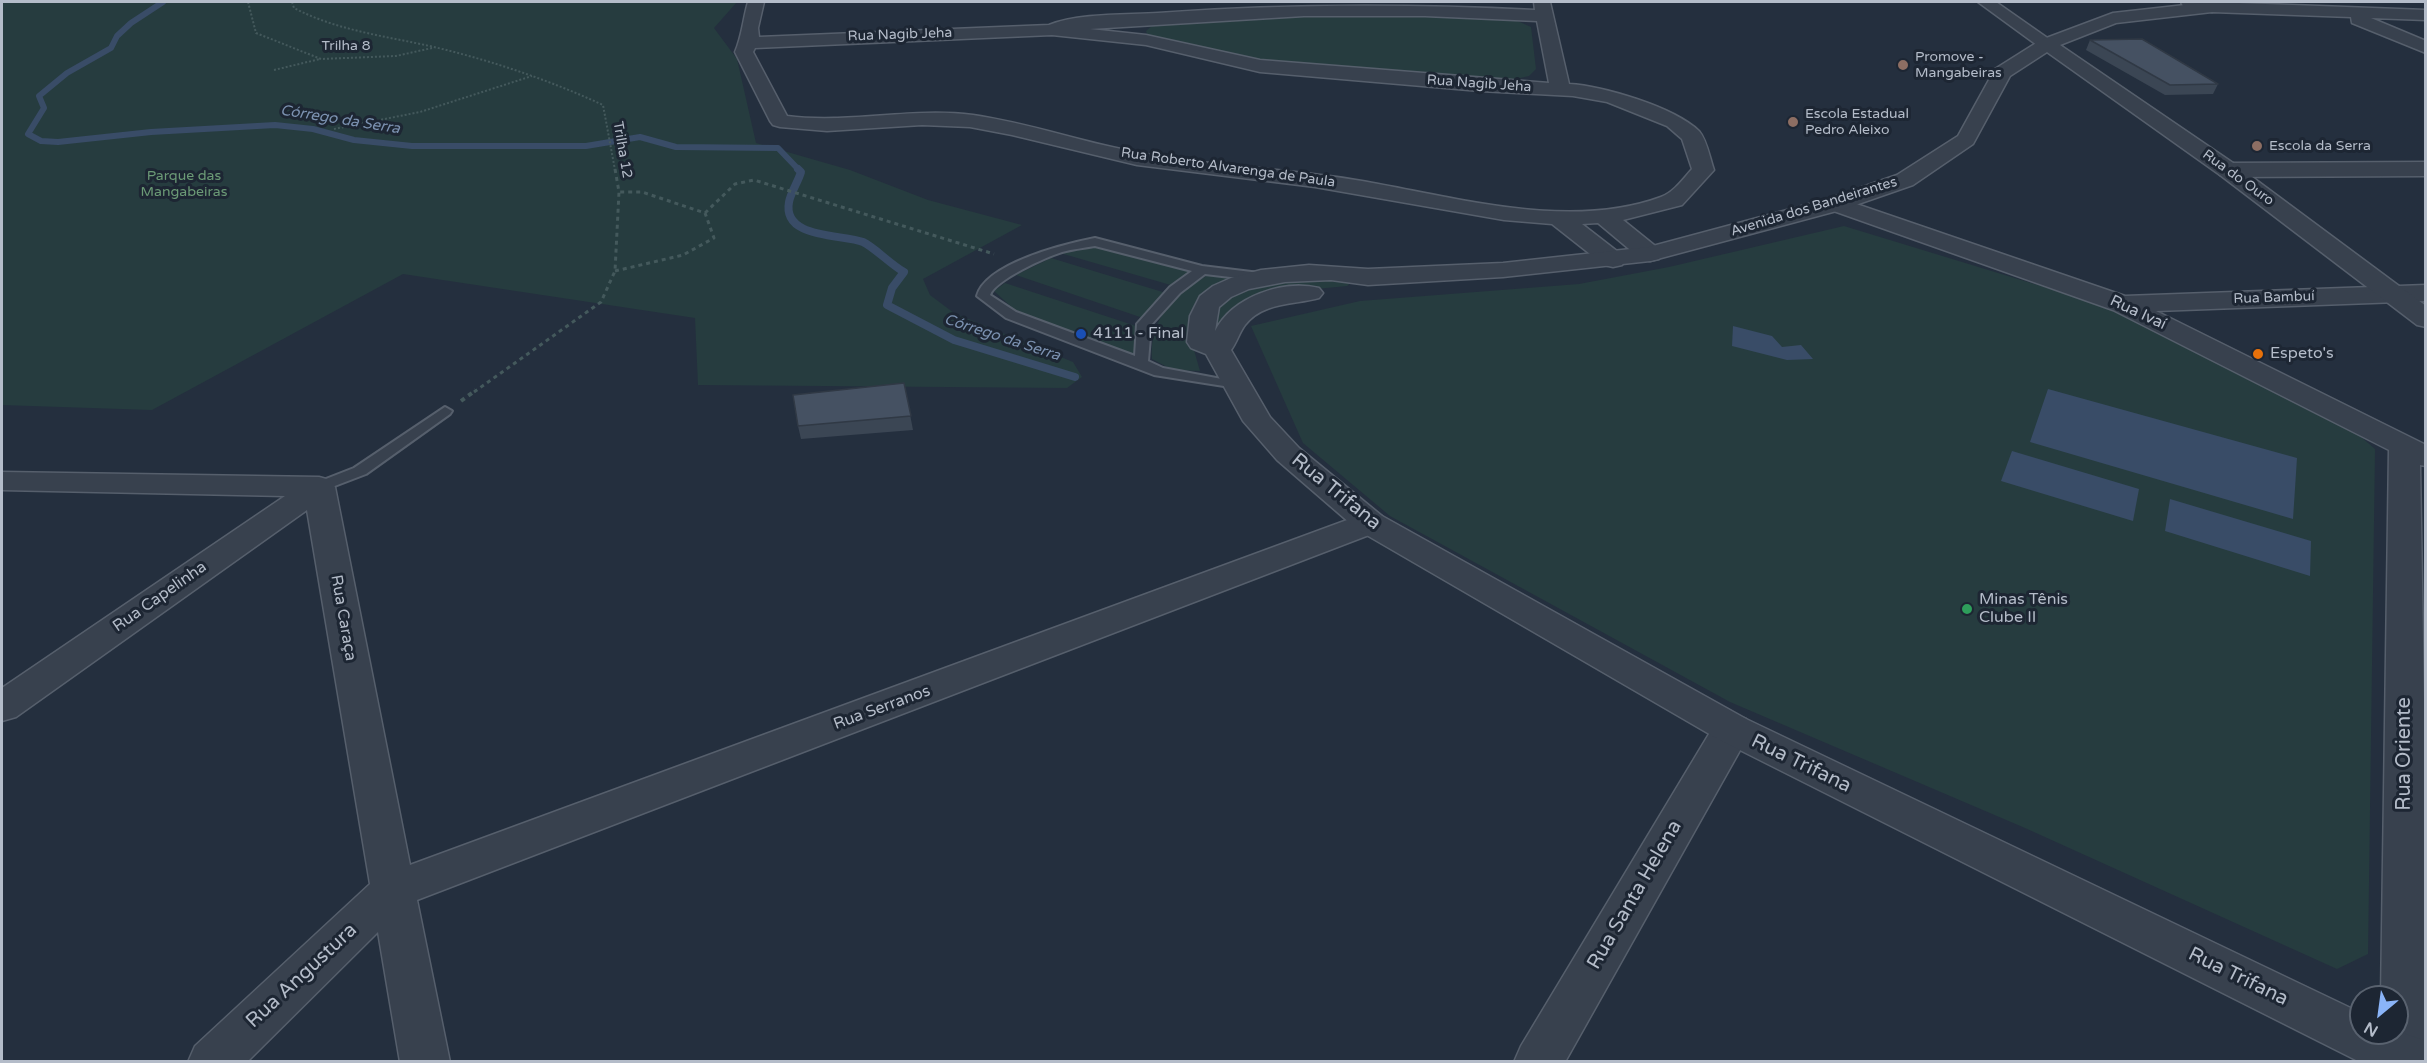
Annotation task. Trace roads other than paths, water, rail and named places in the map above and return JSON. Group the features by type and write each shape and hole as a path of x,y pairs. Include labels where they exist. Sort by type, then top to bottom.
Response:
{"street":[{"name":"Rua Roberto Alvarenga de Paula","path":"756,2 744,52 780,121 801,125 903,119 968,120 1031,131 1137,159 1341,184 1511,214 1558,217"},
{"name":"Rua do Ouro","path":"1986,2 2228,170 2426,319"},
{"path":"2189,2 2212,7"},
{"name":"Avenida dos Bandeirantes","path":"1238,386 1217,349 1201,342 1204,310 1209,303 1230,287 1264,277 1349,272 1368,278 1503,270 1612,260 1650,254 1836,204 1905,180 1966,140 2002,73 2047,44 2113,18 2212,7 2270,8 2356,15 2426,24"},
{"name":"Rua Nagib Jeha","path":"1052,30 1062,26 1154,16 1363,9 1544,9"},
{"path":"1544,9 1560,89"},
{"name":"Avenida dos Bandeirantes","path":"2356,15 2426,15"},
{"path":"2356,15 2426,48"},
{"path":"1131,38 1136,26 1154,16"},
{"name":"Rua Nagib Jeha","path":"748,43 1052,30 1131,38 1260,66 1480,85 1560,89 1612,97 1674,122 1692,136 1703,170 1672,202 1604,216"},
{"path":"2025,57 2071,61"},
{"path":"2228,170 2426,169"},
{"name":"Rua Ivaí","path":"1836,204 2122,304 2415,452"},
{"path":"1558,217 1604,216 1650,254"},
{"path":"1558,217 1612,260"},
{"name":"Avenida dos Bandeirantes","path":"1217,349 1227,341 1228,332 1239,315 1262,302 1277,297 1352,289 1368,278"},
{"name":"Rua Bambuí","path":"2122,304 2426,293"},
{"name":"Rua Trifana","path":"1238,386 1258,421 1288,454 1370,523 1732,729 2410,1061"},
{"name":"Rua Oriente","path":"2410,1061 2415,452"},
{"path":"2,480 319,487"},
{"name":"Rua Capelinha","path":"2,707 319,487"},
{"name":"Rua Caraça","path":"319,487 425,1062"},
{"name":"Rua Serranos","path":"393,890 1370,523"},
{"name":"Rua Santa Helena","path":"1538,1062 1732,729"},
{"name":"Rua Angustura","path":"212,1062 393,890"}],"lane":[{"path":"1238,386 1159,372 1141,363 1011,315 983,296 985,289 1023,264 1058,249 1095,242 1202,270 1264,277"},
{"path":"1141,363 1144,324 1175,290 1202,270"},
{"path":"319,487 360,471 445,411"}],"water":[{"path":"1733,326 1772,336 1782,347 1801,345 1813,359 1787,360 1732,346"},
{"path":"2048,389 2297,458 2293,519 2030,442"},
{"path":"2012,451 2139,489 2133,521 2001,481"},
{"path":"2170,499 2311,541 2310,576 2165,531"}],"waterway":[{"name":"Córrego da Serra","path":"163,2 131,23 117,36 111,48 67,73 39,96 44,108 28,134 41,141 58,142 151,132 275,125 313,129 354,140 412,146 586,146 640,137 676,147 778,148 799,170"},
{"name":"Córrego da Serra","path":"799,170 801,172 789,202 789,214 795,223 804,229 863,242 904,272 892,288 887,305 954,340 1075,377"}],"place":[{"name":"Promove - Mangabeiras","path":"1903,65"},
{"name":"Escola Estadual Pedro Aleixo","path":"1793,122"},
{"name":"Escola da Serra","path":"2257,146"},
{"name":"4111 - Final","path":"1081,334"},
{"name":"Espeto's","path":"2258,354"},
{"name":"Minas Tênis Clube II","path":"1967,609"}],"park label":[{"name":"Parque das Mangabeiras","path":"184,184"}]}
